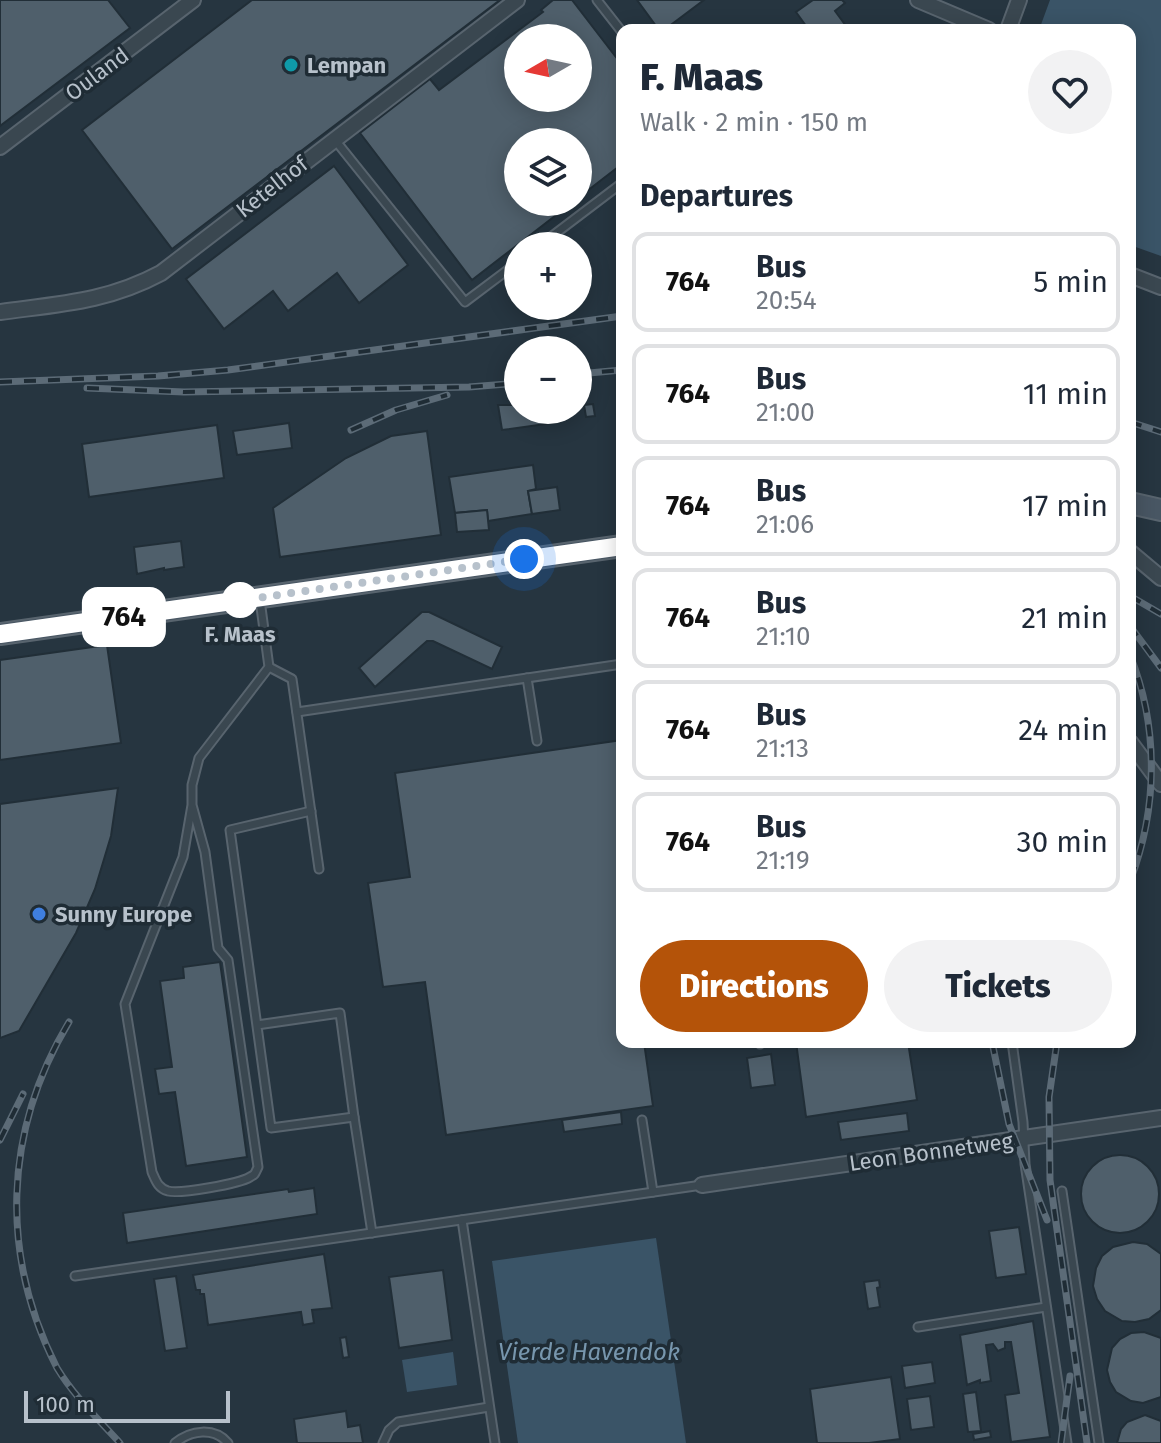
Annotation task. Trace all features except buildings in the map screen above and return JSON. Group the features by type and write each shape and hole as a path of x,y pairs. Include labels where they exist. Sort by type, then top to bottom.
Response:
{"main road":[{"path":"1136,504 1161,510"},
{"path":"0,634 616,547"}],"street":[{"name":"Ouland","path":"0,147 193,0"},
{"name":"Ketelhof","path":"0,312 99,298 131,289 161,273 517,0"},
{"path":"918,0 975,24"},
{"path":"1010,24 1019,0"},
{"path":"1136,277 1161,287"},
{"path":"1136,557 1161,578"},
{"path":"1136,750 1161,784"},
{"name":"Leon Bonnetweg","path":"702,1185 1161,1118"}],"lane":[{"path":"597,0 616,24"},
{"path":"335,140 465,302 504,273"},
{"path":"557,232 616,188"},
{"path":"192,805 205,852 218,948 228,960 258,1167 254,1175 243,1180 167,1191 157,1185 152,1172 125,1004 183,857 192,805 192,785 199,758 269,667 259,598"},
{"path":"297,712 616,665"},
{"path":"269,667 292,679 319,869"},
{"path":"527,678 537,741"},
{"path":"311,811 230,830 271,1128 354,1117"},
{"path":"257,1025 340,1013 372,1233"},
{"path":"1013,1048 1025,1164 1067,1443"},
{"path":"642,1120 653,1192"},
{"path":"75,1276 702,1185"},
{"path":"1062,1191 1099,1443"},
{"path":"462,1220 495,1443"},
{"path":"918,1327 1046,1307"},
{"path":"383,1443 389,1430 398,1422 489,1407"},
{"path":"175,1443 190,1434 203,1432 215,1433 228,1443"}],"water":[{"path":"1050,0 1161,0 1161,256 1136,247 1136,24 1041,24"},
{"name":"Vierde Havendok","path":"656,1238 686,1443 518,1443 492,1261"},
{"path":"453,1352 457,1385 407,1392 402,1360"}],"railway":[{"path":"0,382 228,370 616,317"},
{"path":"592,373 616,371"},
{"path":"87,388 184,392 504,384"},
{"path":"351,430 396,410 447,395"},
{"path":"1136,424 1161,432"},
{"path":"1136,599 1161,614"},
{"path":"1136,634 1161,668"},
{"path":"1136,673 1146,711 1151,768 1146,825 1136,863"},
{"path":"69,1022 47,1064 31,1107 21,1150 17,1194 18,1238 38,1325 57,1368 79,1398 120,1443"},
{"path":"993,1048 1009,1124 1047,1220"},
{"path":"1056,1048 1049,1097 1050,1180 1087,1443"},
{"path":"0,1140 23,1094"},
{"path":"1061,1443 1070,1376"}],"bus line":[{"name":"764","path":"0,634 616,547"}],"place":[{"name":"Lempan","path":"291,65"},
{"name":"F. Maas","path":"240,600"},
{"name":"Sunny Europe","path":"39,914"}],"route":[{"path":"240,600 230,602 524,559"}]}
